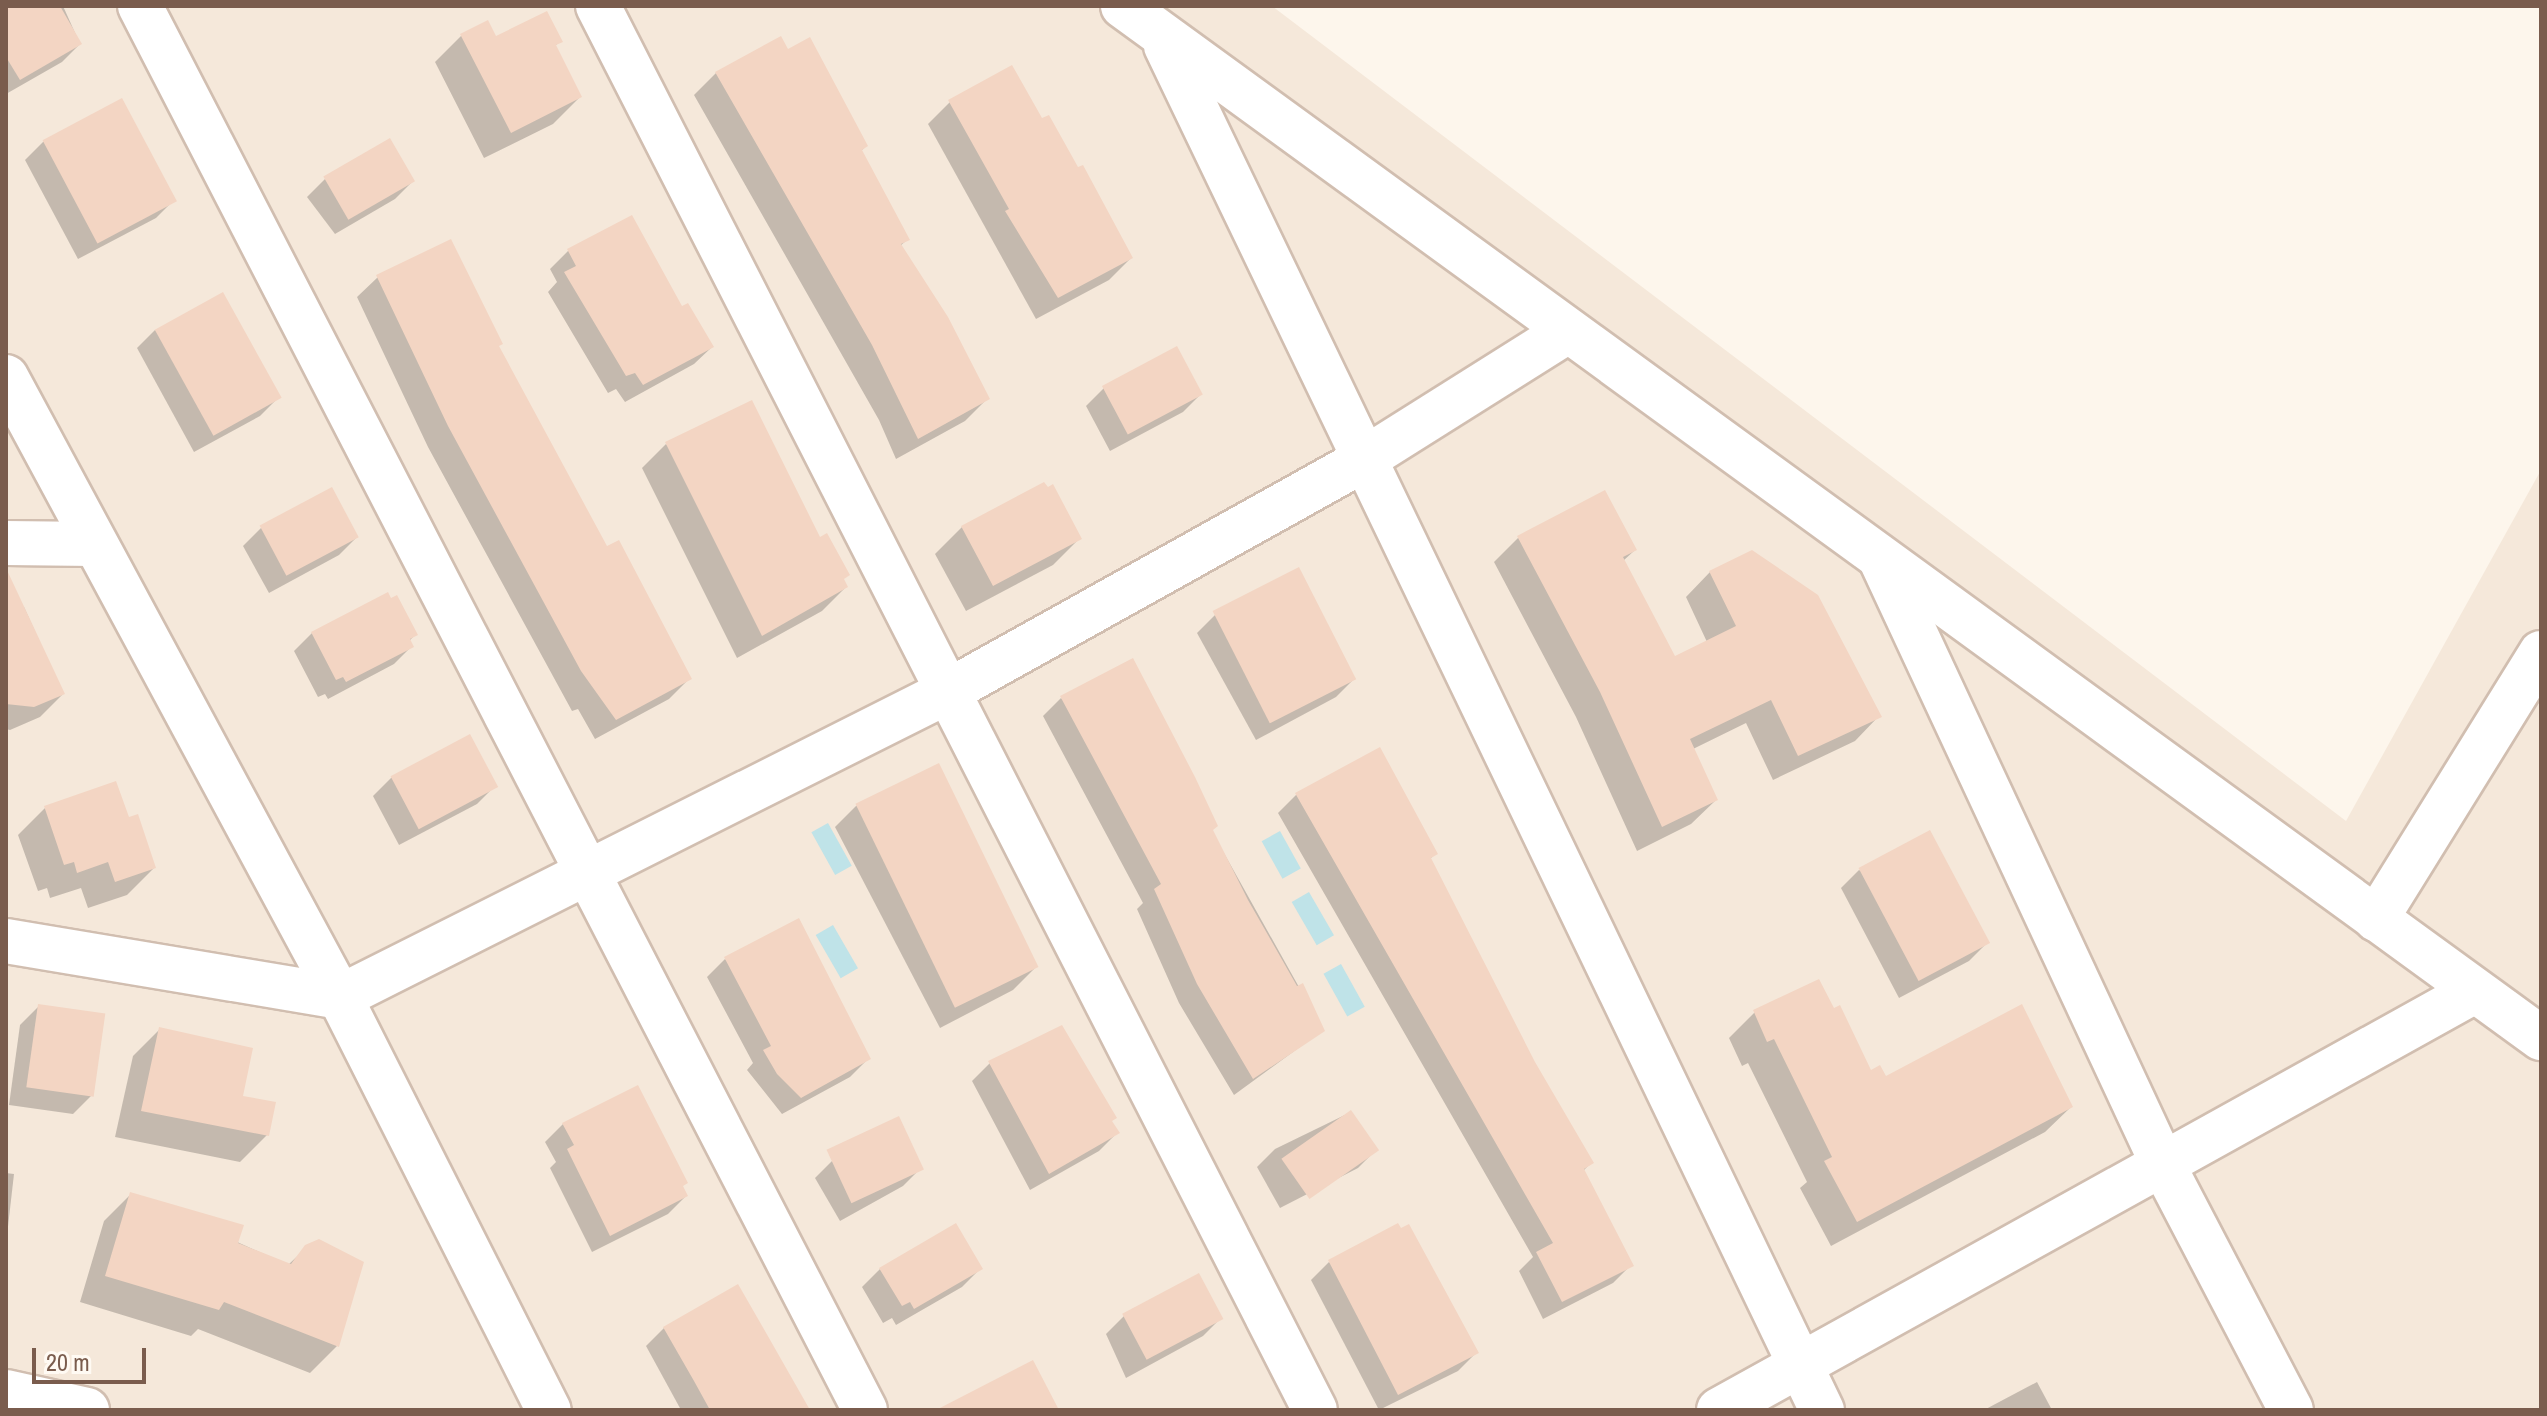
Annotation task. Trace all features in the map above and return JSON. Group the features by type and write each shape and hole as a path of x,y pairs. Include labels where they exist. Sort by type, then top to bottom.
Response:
{"street":[{"path":"140,6 865,1410"},
{"path":"598,6 945,693 1315,1410"},
{"path":"1123,6 1163,40 2541,1038"},
{"path":"1163,40 1822,1410"},
{"path":"6,941 340,997 589,876 945,693 1363,460 1566,332"},
{"path":"6,377 340,997 549,1410"},
{"path":"6,543 94,544"},
{"path":"1881,560 2163,1165 2291,1410"},
{"path":"2376,919 2541,653"},
{"path":"1719,1410 2475,991"},
{"path":"6,1392 87,1410"}],"shaded area":[{"path":"6,6 1272,6 2346,821 2541,470 2541,1410 6,1410"}],"water":[{"path":"828,823 852,866 835,875 811,832"},
{"path":"1280,831 1301,869 1282,879 1262,841"},
{"path":"1309,892 1334,935 1317,945 1292,902"},
{"path":"833,925 858,968 841,978 816,935"},
{"path":"1341,964 1365,1007 1347,1017 1324,974"}],"building":[{"path":"6,6 60,6 82,44 20,80 6,57"},
{"path":"547,11 563,42 556,45 582,97 511,133 460,34 488,20 496,36"},
{"path":"781,36 788,49 810,37 868,146 862,150 910,240 901,244 948,317 990,399 918,439 872,345 715,72"},
{"path":"1012,65 1042,118 1049,115 1078,167 1083,165 1133,258 1058,298 1005,211 1009,209 948,100"},
{"path":"122,98 177,201 97,244 43,140"},
{"path":"390,138 415,181 348,220 323,177"},
{"path":"632,215 682,306 688,303 714,347 643,385 635,373 626,376 564,272 576,266 567,249"},
{"path":"451,239 503,344 499,346 607,546 619,540 692,679 616,720 581,671 448,426 376,275"},
{"path":"223,292 282,398 213,436 155,330"},
{"path":"1177,346 1203,395 1128,434 1102,386"},
{"path":"752,400 820,537 827,533 850,575 844,579 848,587 762,636 665,442"},
{"path":"1044,482 1048,487 1053,484 1082,539 993,586 961,526"},
{"path":"332,487 359,537 286,576 260,525"},
{"path":"1605,490 1637,550 1623,557 1675,656 1736,626 1709,571 1752,550 1818,595 1882,717 1798,756 1771,700 1690,739 1718,800 1662,827 1600,692 1517,536"},
{"path":"1299,567 1356,679 1270,723 1213,611"},
{"path":"6,568 65,694 34,707 6,704"},
{"path":"388,592 391,598 397,595 418,635 410,639 414,647 346,682 343,677 336,680 311,632"},
{"path":"1133,658 1195,777 1218,826 1213,830 1248,900 1297,986 1303,983 1325,1031 1253,1079 1197,984 1154,889 1161,884 1060,696"},
{"path":"470,734 498,787 419,829 391,776"},
{"path":"1380,747 1438,854 1431,858 1535,1062 1594,1163 1584,1169 1634,1266 1562,1302 1536,1252 1553,1243 1295,793"},
{"path":"939,763 1039,967 955,1008 855,804"},
{"path":"116,781 129,817 138,814 156,868 115,882 108,862 77,873 74,862 64,865 44,806"},
{"path":"1930,830 1990,943 1919,981 1858,868"},
{"path":"799,918 871,1059 801,1098 777,1074 763,1050 771,1046 724,957"},
{"path":"1819,979 1834,1008 1840,1005 1871,1070 1880,1065 1886,1076 2022,1004 2073,1107 1857,1222 1824,1161 1832,1157 1774,1039 1767,1042 1753,1010"},
{"path":"38,1004 105,1013 94,1097 26,1087"},
{"path":"1062,1025 1117,1118 1112,1121 1120,1133 1049,1174 988,1061"},
{"path":"159,1027 253,1048 243,1096 276,1102 269,1136 141,1111"},
{"path":"638,1085 688,1183 683,1186 688,1196 610,1236 567,1149 574,1145 562,1123"},
{"path":"1351,1110 1379,1150 1309,1199 1281,1159"},
{"path":"899,1116 924,1169 851,1203 826,1150"},
{"path":"130,1192 244,1225 238,1243 291,1264 305,1245 319,1239 364,1262 339,1347 224,1302 219,1310 105,1276"},
{"path":"956,1223 983,1269 914,1309 910,1302 902,1306 879,1268"},
{"path":"1398,1223 1401,1228 1409,1224 1479,1353 1398,1395 1328,1260"},
{"path":"1199,1273 1223,1319 1147,1360 1122,1314"},
{"path":"738,1284 810,1410 710,1410 663,1327"},
{"path":"1033,1360 1059,1410 936,1410"}]}
